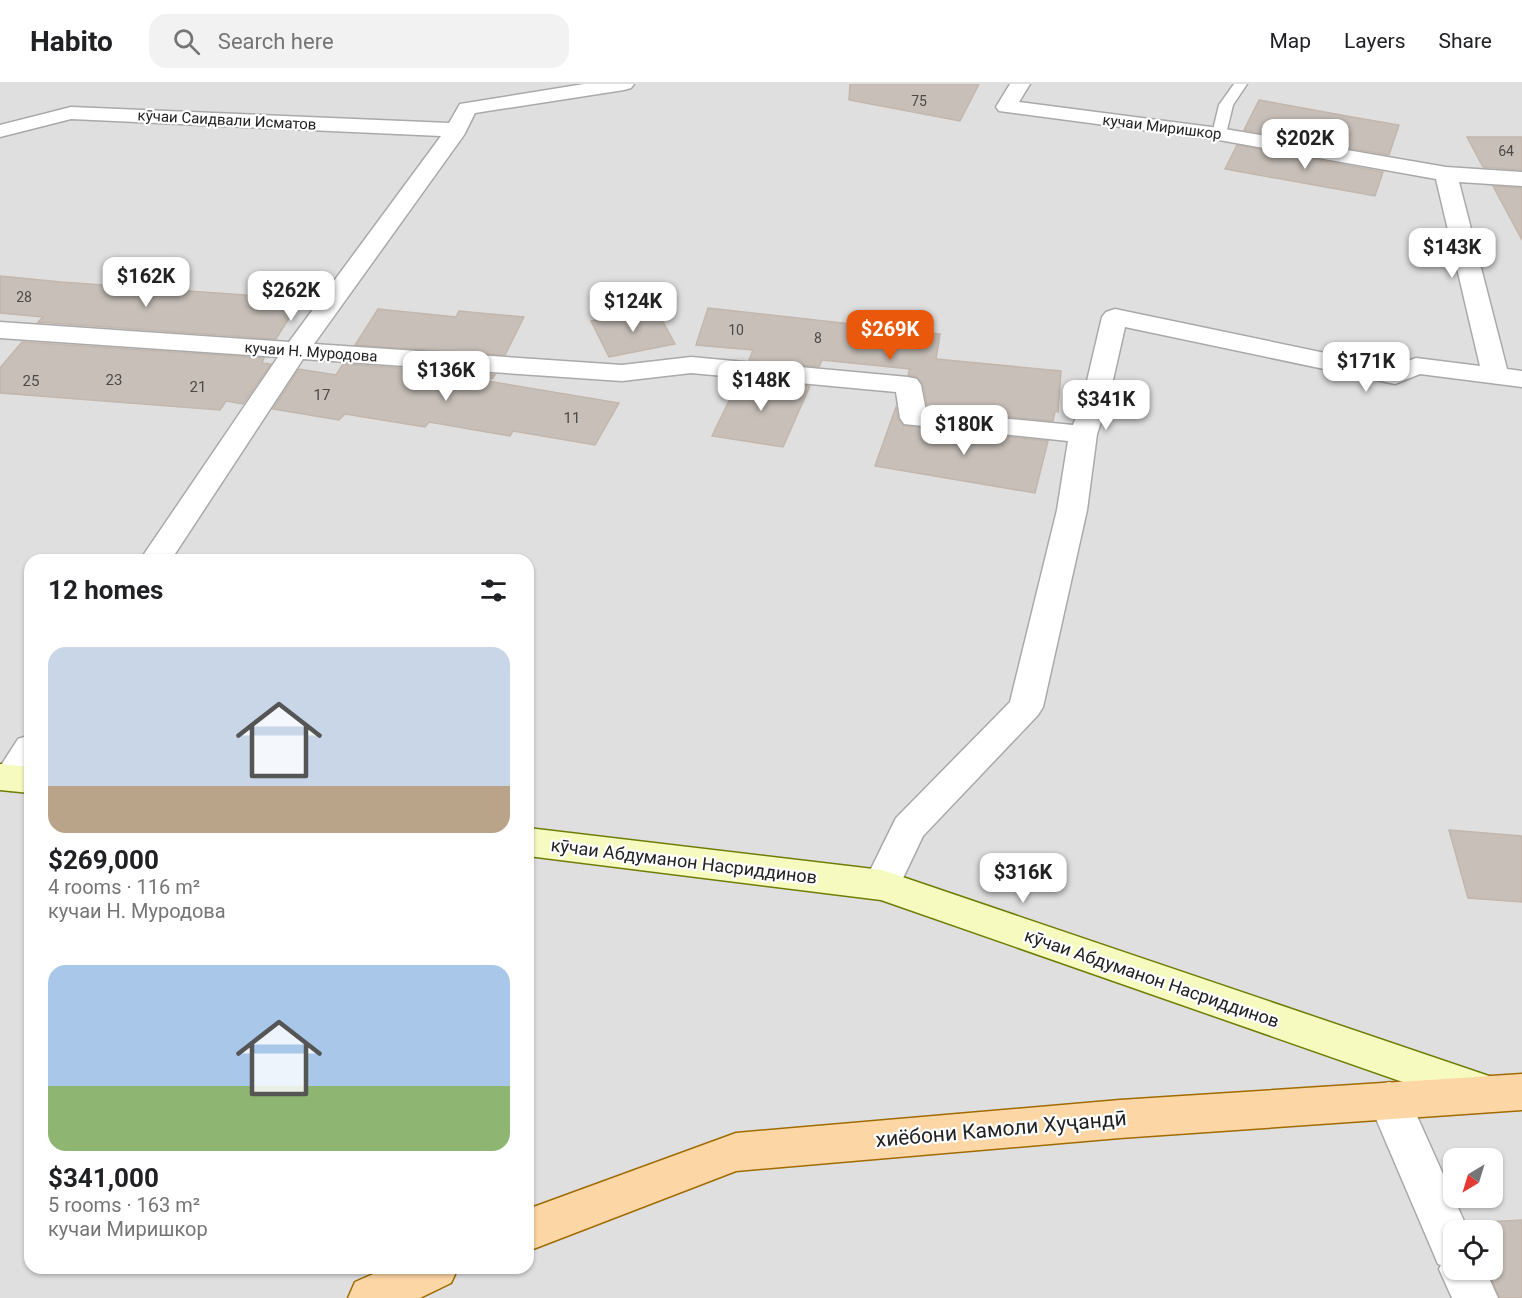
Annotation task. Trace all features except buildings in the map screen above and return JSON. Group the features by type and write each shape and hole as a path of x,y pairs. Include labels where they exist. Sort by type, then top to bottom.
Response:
{"main road":[{"name":"кӯчаи Абдуманон Насриддинов","path":"534,843 882,885 1505,1093"},
{"name":"хиёбони Камоли Хуҷандӣ","path":"534,1228 736,1152 1120,1119 1505,1093"},
{"path":"371,1298 422,1274"}],"street":[{"name":"кӯчаи Саидвали Исматов","path":"0,131 71,113 462,119 527,91 624,84"},
{"name":"кучаи Миришкор","path":"1020,84 1006,107 1219,134 1446,174 1522,179"},
{"path":"159,554 265,393 462,119"},
{"path":"1446,174 1477,292 1495,375"},
{"path":"882,885 909,828 1026,707 1072,510 1083,434 1095,402 1116,316 1243,346 1395,376 1416,366 1522,379"},
{"name":"кучаи Н. Муродова","path":"0,330 622,374 691,365 908,385 914,418 1083,434"},
{"path":"14,778 24,759"},
{"path":"1389,1100 1443,1224"},
{"path":"1467,1280 1475,1298"}],"lane":[{"path":"1219,134 1226,105 1241,84"}],"shaded area":[{"path":"0,84 1522,84 1522,1298 0,1298"}]}
